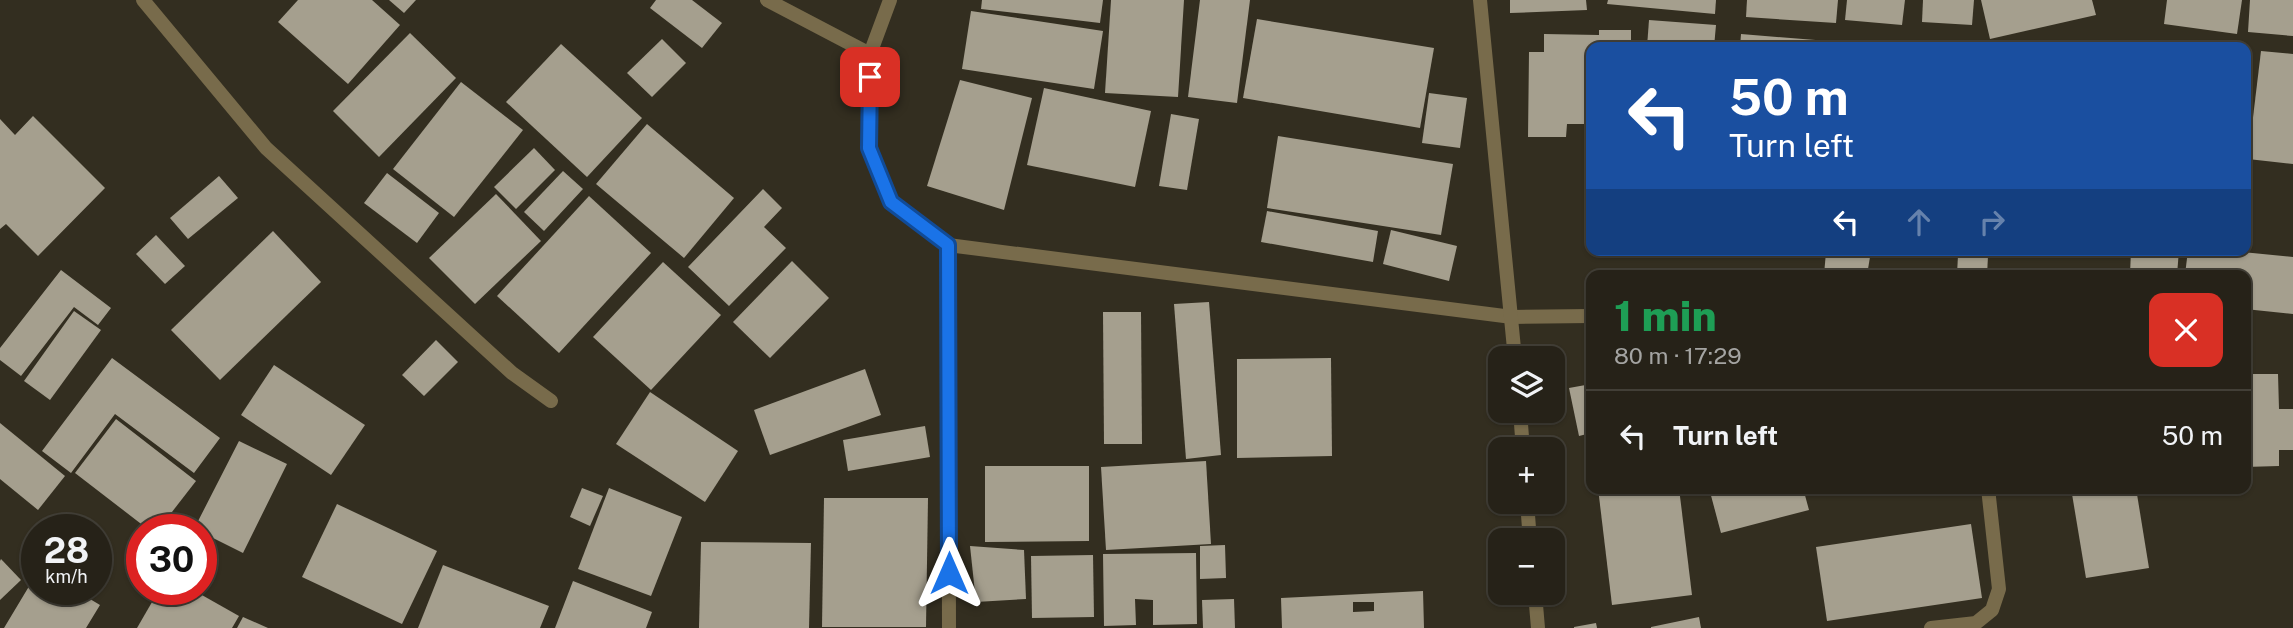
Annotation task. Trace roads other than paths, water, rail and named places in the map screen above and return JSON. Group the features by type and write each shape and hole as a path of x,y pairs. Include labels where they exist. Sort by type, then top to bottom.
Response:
{"street":[{"path":"143,0 266,148 512,373 551,401"},
{"path":"767,0 870,54"},
{"path":"890,0 870,54 869,148 891,202 948,245 1512,317 1586,316"},
{"path":"1480,0 1514,346"},
{"path":"948,245 949,628"},
{"path":"1931,628 1976,624 1992,610 1999,589 1989,494"},
{"path":"1536,605 1538,628"}]}
